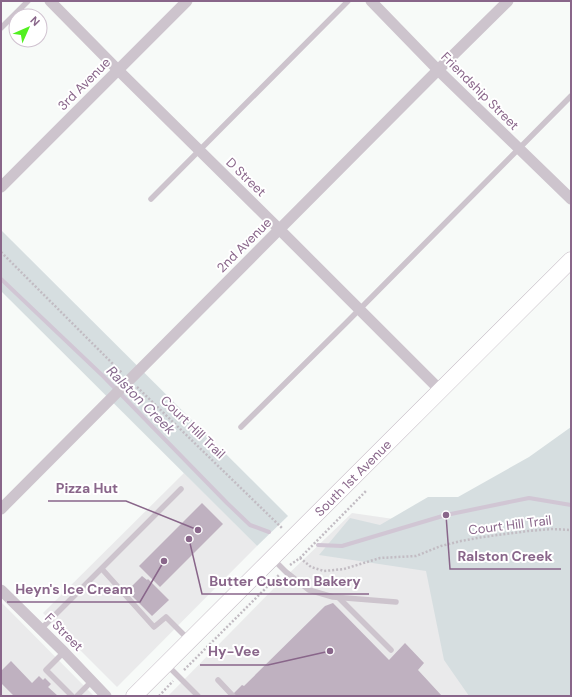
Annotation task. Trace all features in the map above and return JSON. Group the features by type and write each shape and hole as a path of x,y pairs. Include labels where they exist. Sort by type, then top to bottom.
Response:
{"main road":[{"name":"South 1st Avenue","path":"134,696 571,260"}],"street":[{"name":"D Street","path":"50,1 440,390"},
{"name":"3rd Avenue","path":"1,187 187,1"},
{"name":"Friendship Street","path":"371,1 438,70 571,200"},
{"name":"2nd Avenue","path":"1,509 508,1"},
{"name":"F Street","path":"1,590 106,696"}],"lane":[{"path":"1,28 28,1"},
{"path":"151,199 348,1"},
{"path":"241,427 571,96"},
{"path":"41,629 181,489"},
{"path":"273,558 284,570 309,590 339,598 396,602"},
{"path":"102,569 154,627 166,617 190,641"},
{"path":"339,598 391,650"},
{"path":"64,652 46,670 72,696"},
{"path":"166,664 198,696"},
{"path":"218,680 234,696"},
{"path":"77,696 92,681"}],"path":[{"name":"Court Hill Trail","path":"1,252 128,382 286,531"},
{"path":"159,696 284,570 300,558 367,490"},
{"name":"Court Hill Trail","path":"300,558 311,567 324,571 331,571 344,569 380,558 416,556 441,546 483,537 528,531 571,530"}],"shaded area":[{"path":"1,230 288,516 257,546 1,291"},
{"path":"571,427 571,696 469,696 444,660 426,571 319,555 350,518 380,525 428,497 458,497 529,457"},
{"path":"184,473 257,546 117,687 43,613"},
{"path":"352,513 463,529 543,696 168,696 280,582"},
{"path":"1,602 94,696 1,696"}],"building":[{"path":"202,503 223,524 160,587 139,566"},
{"path":"142,576 147,580 148,579 169,600 152,616 132,596 135,593 130,588"},
{"path":"333,603 389,660 405,643 424,663 418,670 442,696 231,696 242,685 244,686 325,606"},
{"path":"11,661 32,683 39,676 43,680 45,678 51,684 48,687 58,696 14,696 1,683 1,671"}],"waterway":[{"name":"Ralston Creek","path":"1,279 103,376 250,525 269,532"},
{"name":"Ralston Creek","path":"318,545 342,546 446,515 529,498 571,505"}],"place":[{"name":"Ralston Creek","path":"446,515"},
{"name":"Pizza Hut","path":"198,530"},
{"name":"Butter Custom Bakery","path":"189,539"},
{"name":"Heyn's Ice Cream","path":"164,561"},
{"name":"Hy-Vee","path":"330,651"}]}
